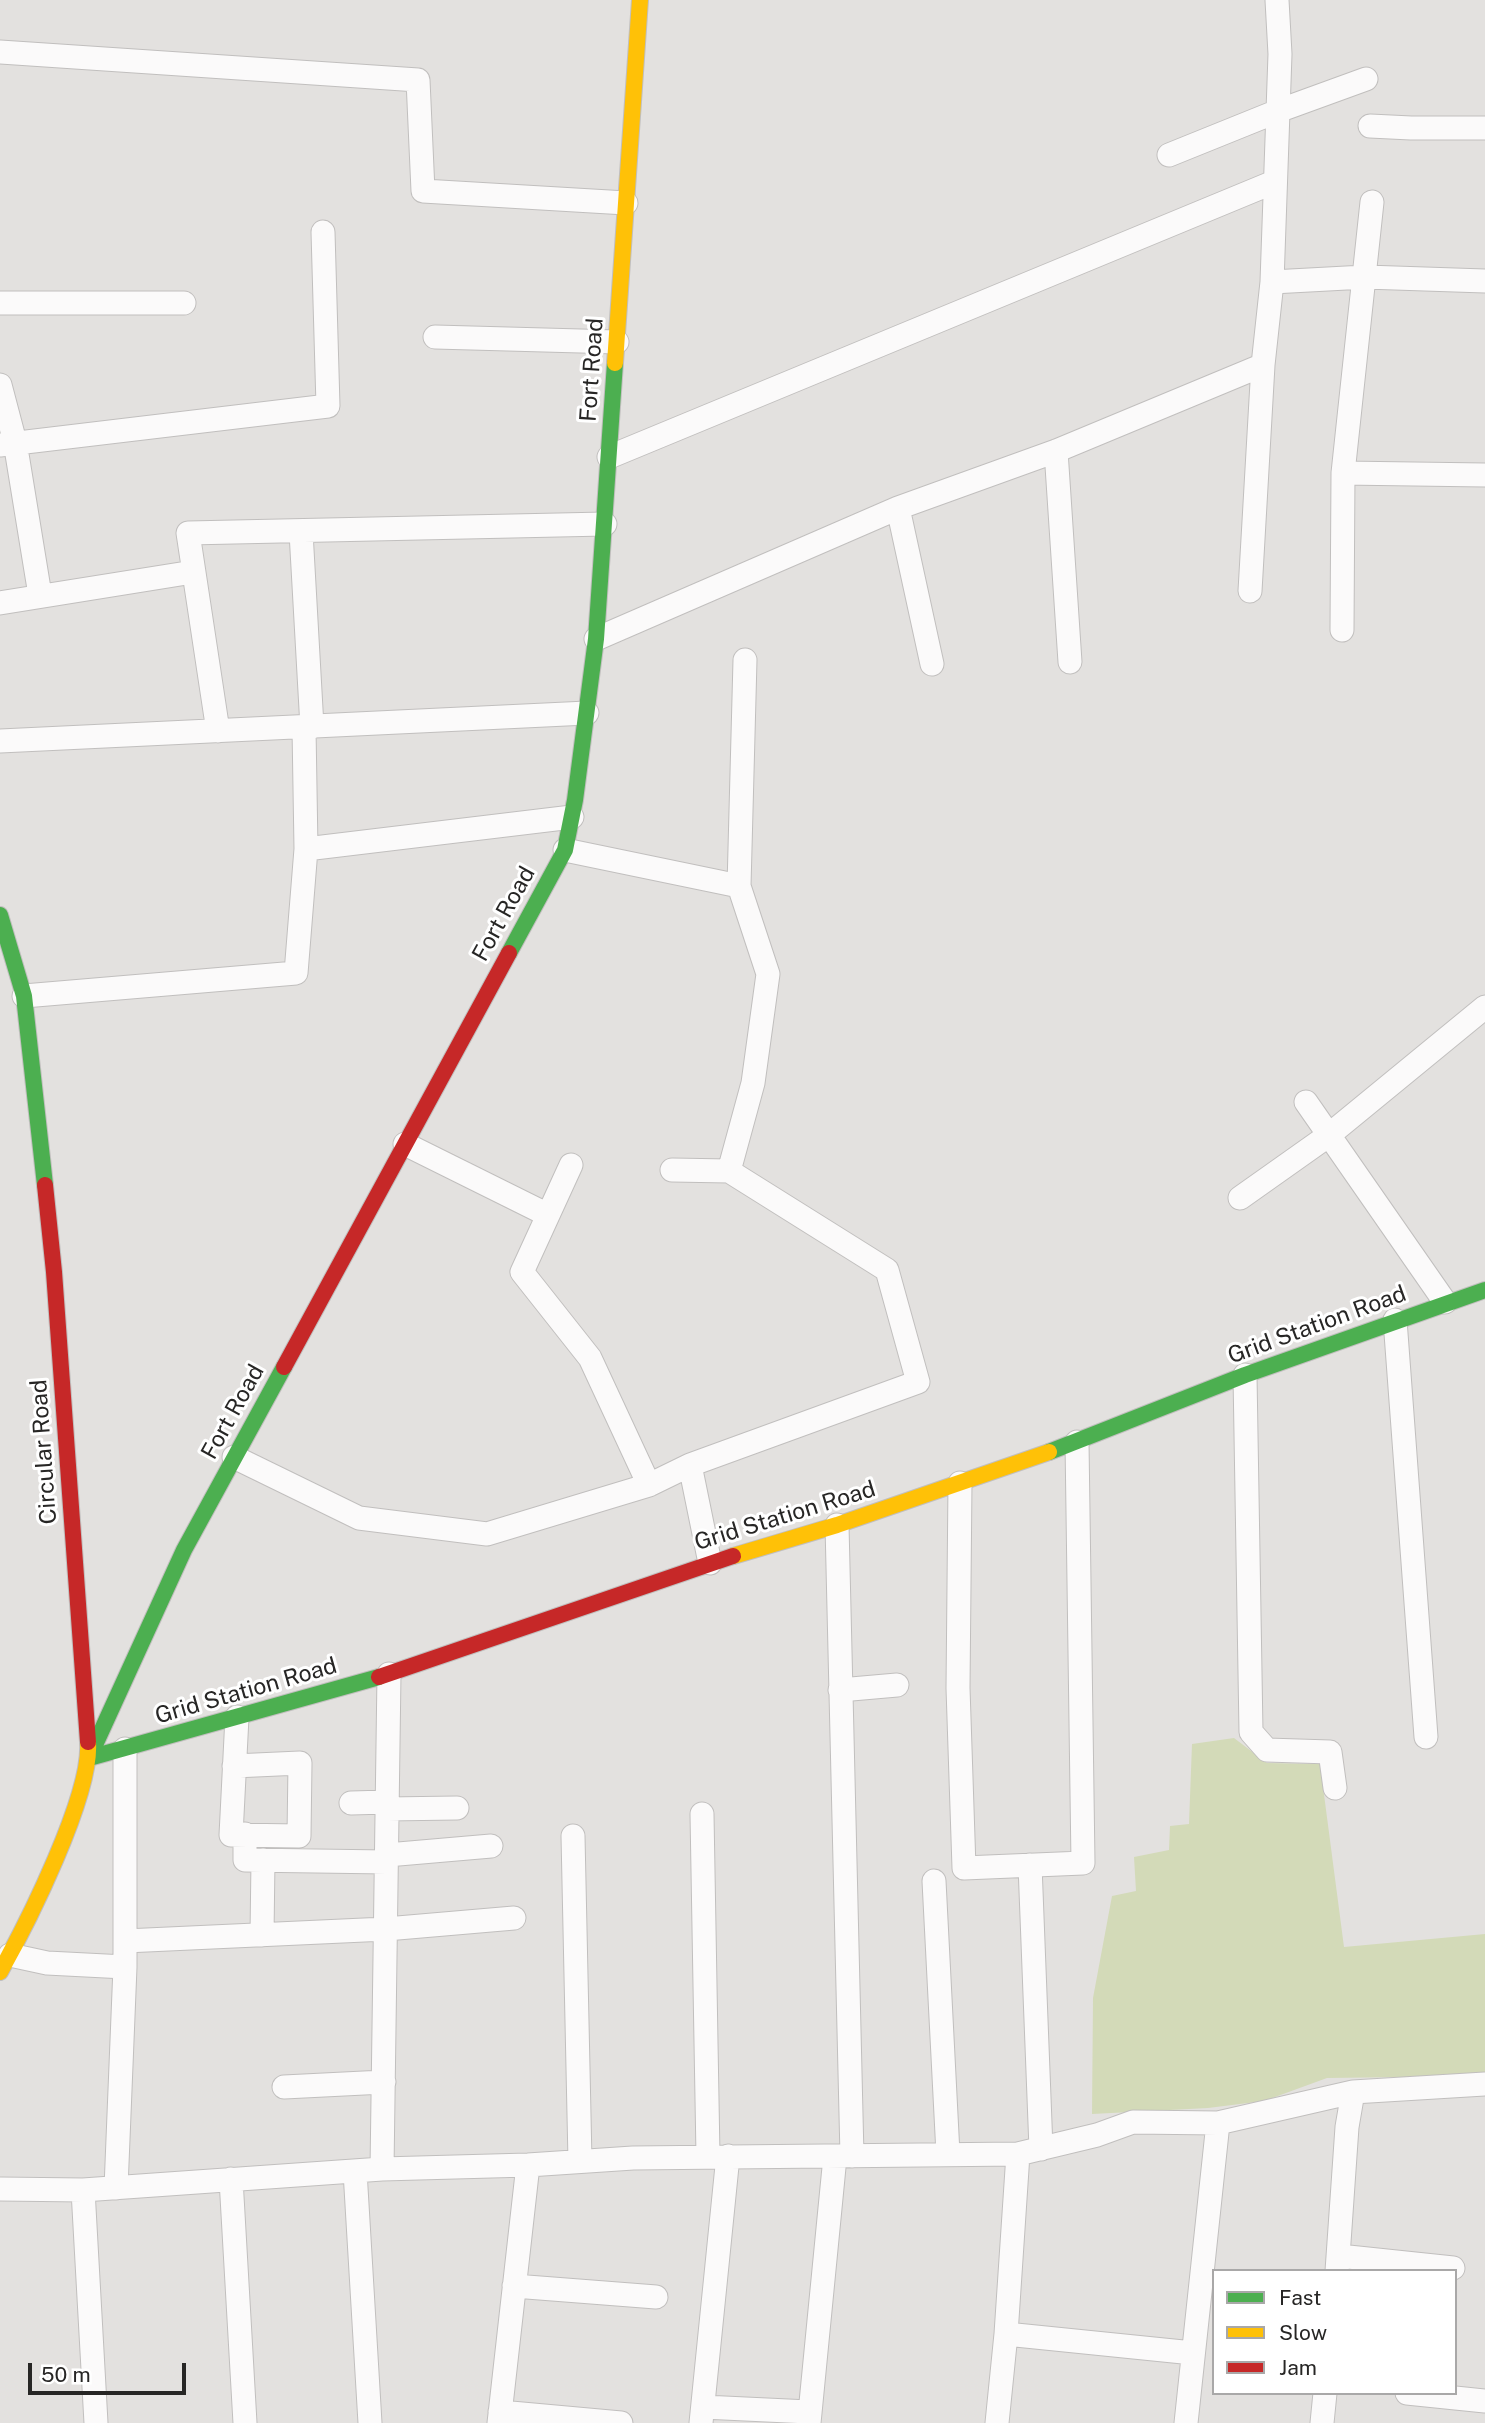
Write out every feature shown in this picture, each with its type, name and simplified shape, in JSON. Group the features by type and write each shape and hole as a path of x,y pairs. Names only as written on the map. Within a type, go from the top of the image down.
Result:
{"main road":[{"name":"Fort Road","path":"89,1758 184,1550 565,850 572,817 596,639 639,0"},
{"name":"Circular Road","path":"0,915 7,963 24,996 54,1272 89,1758 68,1827 5,1964"},
{"name":"Grid Station Road","path":"89,1758 389,1674 710,1563 837,1525 1077,1442 1245,1375 1485,1290"}],"street":[{"path":"1250,592 1263,365 1272,282 1280,54 1276,0"},
{"path":"0,52 418,80 423,191 626,204"},
{"path":"1169,155 1366,79"},
{"path":"1370,126 1485,128"},
{"path":"609,457 1274,182"},
{"path":"1342,631 1343,473 1372,202"},
{"path":"7,443 328,406 323,232"},
{"path":"1272,282 1365,277 1485,281"},
{"path":"0,303 184,303"},
{"path":"435,337 617,342"},
{"path":"596,639 898,508 1056,451 1263,365"},
{"path":"0,385 7,443 40,595"},
{"path":"1056,451 1070,662"},
{"path":"1343,473 1485,475"},
{"path":"898,508 932,664"},
{"path":"218,731 188,533 605,523"},
{"path":"24,996 296,973 306,849 308,727 301,532"},
{"path":"0,603 193,572"},
{"path":"729,1171 753,1083 768,974 739,886 746,660"},
{"path":"0,741 587,713"},
{"path":"306,849 572,817"},
{"path":"565,850 739,886"},
{"path":"1240,1198 1329,1135 1485,1007"},
{"path":"1306,1102 1445,1302"},
{"path":"405,1144 548,1215"},
{"path":"571,1165 522,1272 590,1358 649,1485"},
{"path":"234,1457 359,1518 486,1534 649,1485 691,1465 918,1382 887,1270 729,1171 672,1170"},
{"path":"1395,1320 1426,1737"},
{"path":"1245,1375 1251,1732 1267,1750 1330,1752 1335,1788"},
{"path":"960,1483 958,1688 964,1868 1083,1863 1077,1442"},
{"path":"691,1465 710,1563"},
{"path":"702,1814 718,2156 702,2415 809,2417 844,2157 837,1525"},
{"path":"382,2169 389,1674"},
{"path":"840,1690 897,1685"},
{"path":"234,1766 300,1763 299,1836 231,1835 234,1766 237,1717"},
{"path":"116,2188 125,1967 125,1749"},
{"path":"351,1803 457,1808"},
{"path":"245,1834 245,1860 387,1858 491,1846"},
{"path":"573,1836 579,2161"},
{"path":"262,1935 263,1860"},
{"path":"1030,1865 1041,2149"},
{"path":"934,1881 948,2154"},
{"path":"125,1941 386,1929 514,1919"},
{"path":"5,1964 125,1967"},
{"path":"284,2087 384,2082"},
{"path":"0,2189 83,2190 382,2169 718,2156 1018,2154 1097,2135 1133,2122 1218,2123 1353,2092 1485,2084"},
{"path":"1353,2092 1338,2264 1453,2268"},
{"path":"1186,2423 1218,2123"},
{"path":"997,2423 1018,2154"},
{"path":"528,2165 499,2418 621,2423"},
{"path":"355,2171 370,2423"},
{"path":"231,2179 245,2423"},
{"path":"83,2190 96,2423"},
{"path":"514,2287 656,2297"},
{"path":"1006,2334 1193,2353"},
{"path":"1322,2423 1325,2395"},
{"path":"1426,2395 1485,2401"}],"green space":[{"path":"1234,1738 1267,1763 1320,1764 1344,1947 1485,1934 1485,2076 1327,2078 1264,2101 1208,2108 1092,2114 1093,1998 1112,1896 1136,1891 1134,1857 1169,1850 1170,1826 1189,1824 1192,1744"}],"traffic: fast":[{"path":"509,953 565,850 575,800 596,639 615,363"},
{"path":"0,915 24,996 45,1185"},
{"path":"1049,1452 1245,1375 1485,1290"},
{"path":"89,1758 184,1550 284,1367"},
{"path":"89,1758 379,1677"}],"traffic: slow":[{"path":"615,363 640,0"},
{"path":"733,1556 837,1525 1049,1452"},
{"path":"0,1972 56,1859 80,1794 88,1742"}],"traffic: jam":[{"path":"284,1367 509,953"},
{"path":"45,1185 54,1272 88,1742"},
{"path":"379,1677 733,1556"}]}
